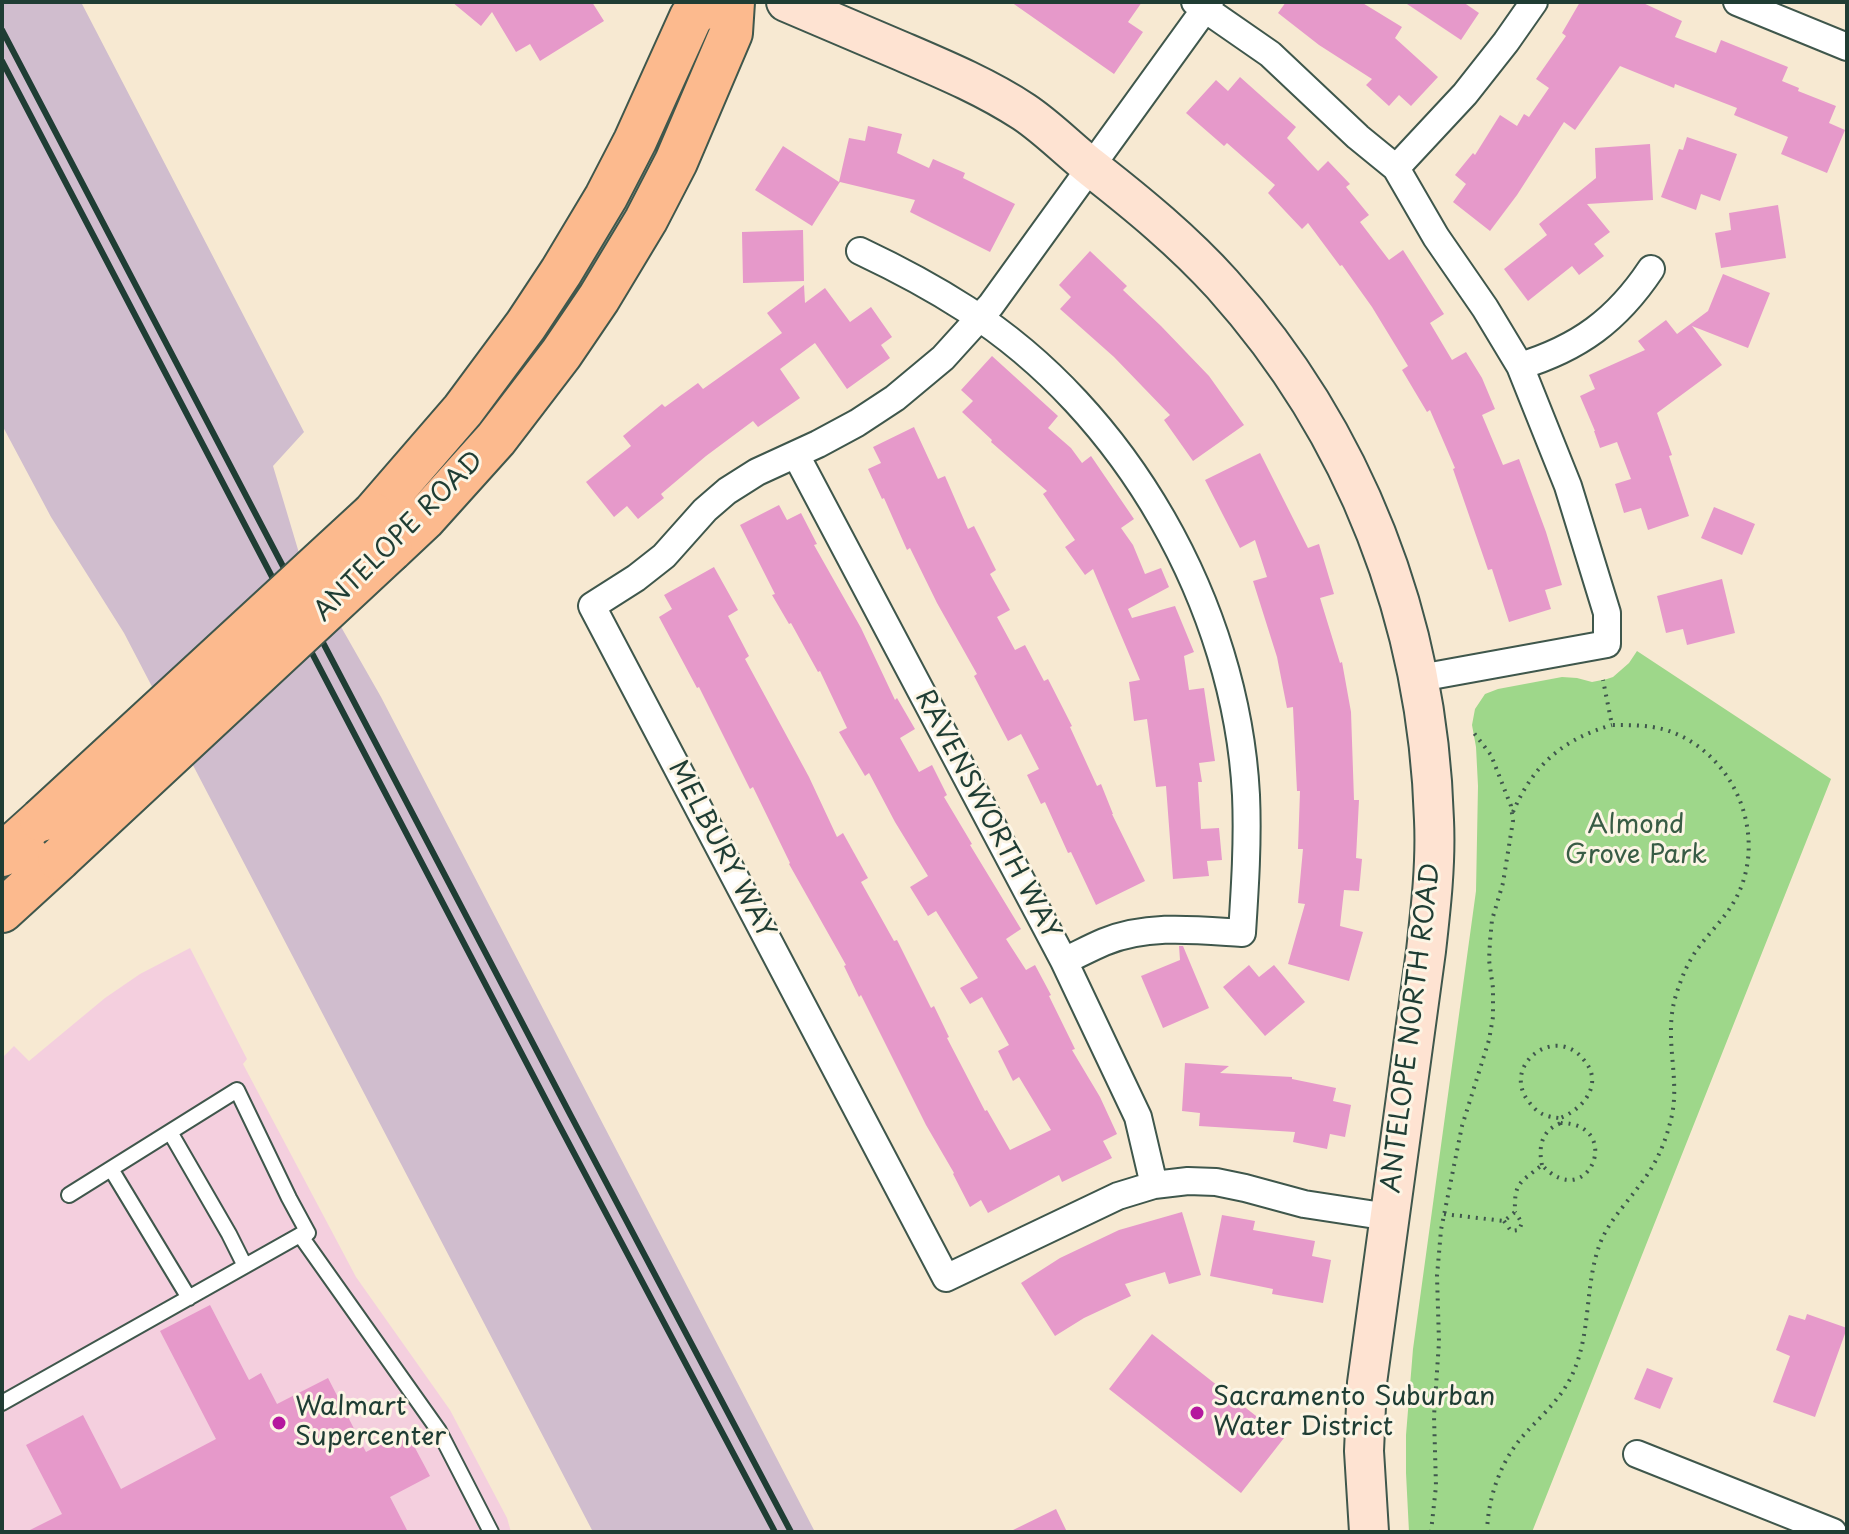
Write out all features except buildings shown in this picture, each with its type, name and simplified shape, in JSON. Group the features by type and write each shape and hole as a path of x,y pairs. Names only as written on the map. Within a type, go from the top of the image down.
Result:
{"main road":[{"name":"ANTELOPE ROAD","path":"2,855 373,514 463,410 535,312 606,197 691,17 708,2"},
{"name":"ANTELOPE ROAD","path":"2,911 424,519 496,439 554,364 646,220 676,162 731,33 733,2"},
{"name":"ANTELOPE NORTH ROAD","path":"786,2 963,78 1026,113 1140,205 1223,285 1293,375 1331,437 1363,501 1385,555 1403,609 1420,678 1434,807 1433,894 1367,1383 1364,1451 1369,1532"}],"street":[{"path":"1396,168 1465,94 1534,2"},
{"path":"1737,2 1847,47"},
{"name":"MELBURY WAY","path":"1203,4 1091,167 980,319 943,358 895,398 857,423 757,472 727,491 705,510 664,556 592,606 946,1278 1118,1196 1154,1185 1216,1182 1304,1204 1389,1217"},
{"path":"1203,4 1270,54 1358,137 1396,168 1436,237 1520,366 1568,486 1590,553 1607,613 1607,644 1420,678"},
{"path":"860,251 910,275 980,319 1053,379 1099,428 1133,472 1188,569 1226,673 1246,793 1247,860 1242,933 1176,929 1140,932 1106,941 1064,961"},
{"path":"1520,366 1569,346 1592,332 1635,294 1651,269"},
{"name":"RAVENSWORTH WAY","path":"796,455 1064,961 1138,1117 1154,1185"},
{"path":"1637,1454 1833,1532"}],"lane":[{"path":"2,1403 308,1233 237,1090 69,1195"},
{"path":"170,1132 245,1266"},
{"path":"111,1169 189,1298"},
{"path":"300,1235 439,1431 491,1532"}],"path":[{"path":"1603,680 1612,725"},
{"path":"1487,1532 1490,1502 1511,1453 1557,1400 1576,1368 1585,1334 1592,1271 1603,1237 1610,1222 1648,1174 1663,1146 1673,1108 1670,1025 1676,995 1695,953 1740,891 1747,871 1749,847 1744,808 1720,766 1692,742 1651,727 1612,725 1582,735 1558,749 1527,785 1513,815"},
{"path":"1431,1532 1436,1486 1437,1276 1444,1214 1462,1126 1489,1040 1493,1017 1489,960 1492,920 1510,849 1513,815 1491,755 1474,733"},
{"path":"1561,1120 1543,1137 1542,1165 1553,1176 1567,1180 1582,1177 1594,1164 1596,1155 1592,1138 1580,1126 1561,1120 1544,1116 1536,1111 1525,1098 1520,1076 1533,1055 1553,1045 1568,1048 1582,1056 1591,1080 1585,1101 1561,1120"},
{"path":"1504,1221 1511,1231 1519,1230 1522,1223 1515,1212 1514,1198 1519,1185 1542,1165"},
{"path":"1444,1214 1504,1221 1515,1212"}],"shaded area":[{"path":"2,2 81,2 304,432 273,466 299,553 381,697 815,1532 593,1532 124,633 51,517 2,425"},
{"path":"190,948 247,1059 243,1064 356,1277 450,1410 507,1518 511,1532 2,1532 2,1058 14,1046 29,1061 105,998 140,974"}],"green space":[{"name":"Almond Grove Park","path":"1637,651 1831,779 1532,1532 1409,1532 1406,1435 1413,1349 1476,891 1478,786 1472,725 1475,709 1485,694 1498,689 1562,677 1592,682 1613,677"}],"railway":[{"path":"2,30 791,1532"},
{"path":"2,61 775,1532"}],"place":[{"name":"Sacramento Suburban Water District","path":"1197,1413"},
{"name":"Walmart Supercenter","path":"279,1423"}]}
